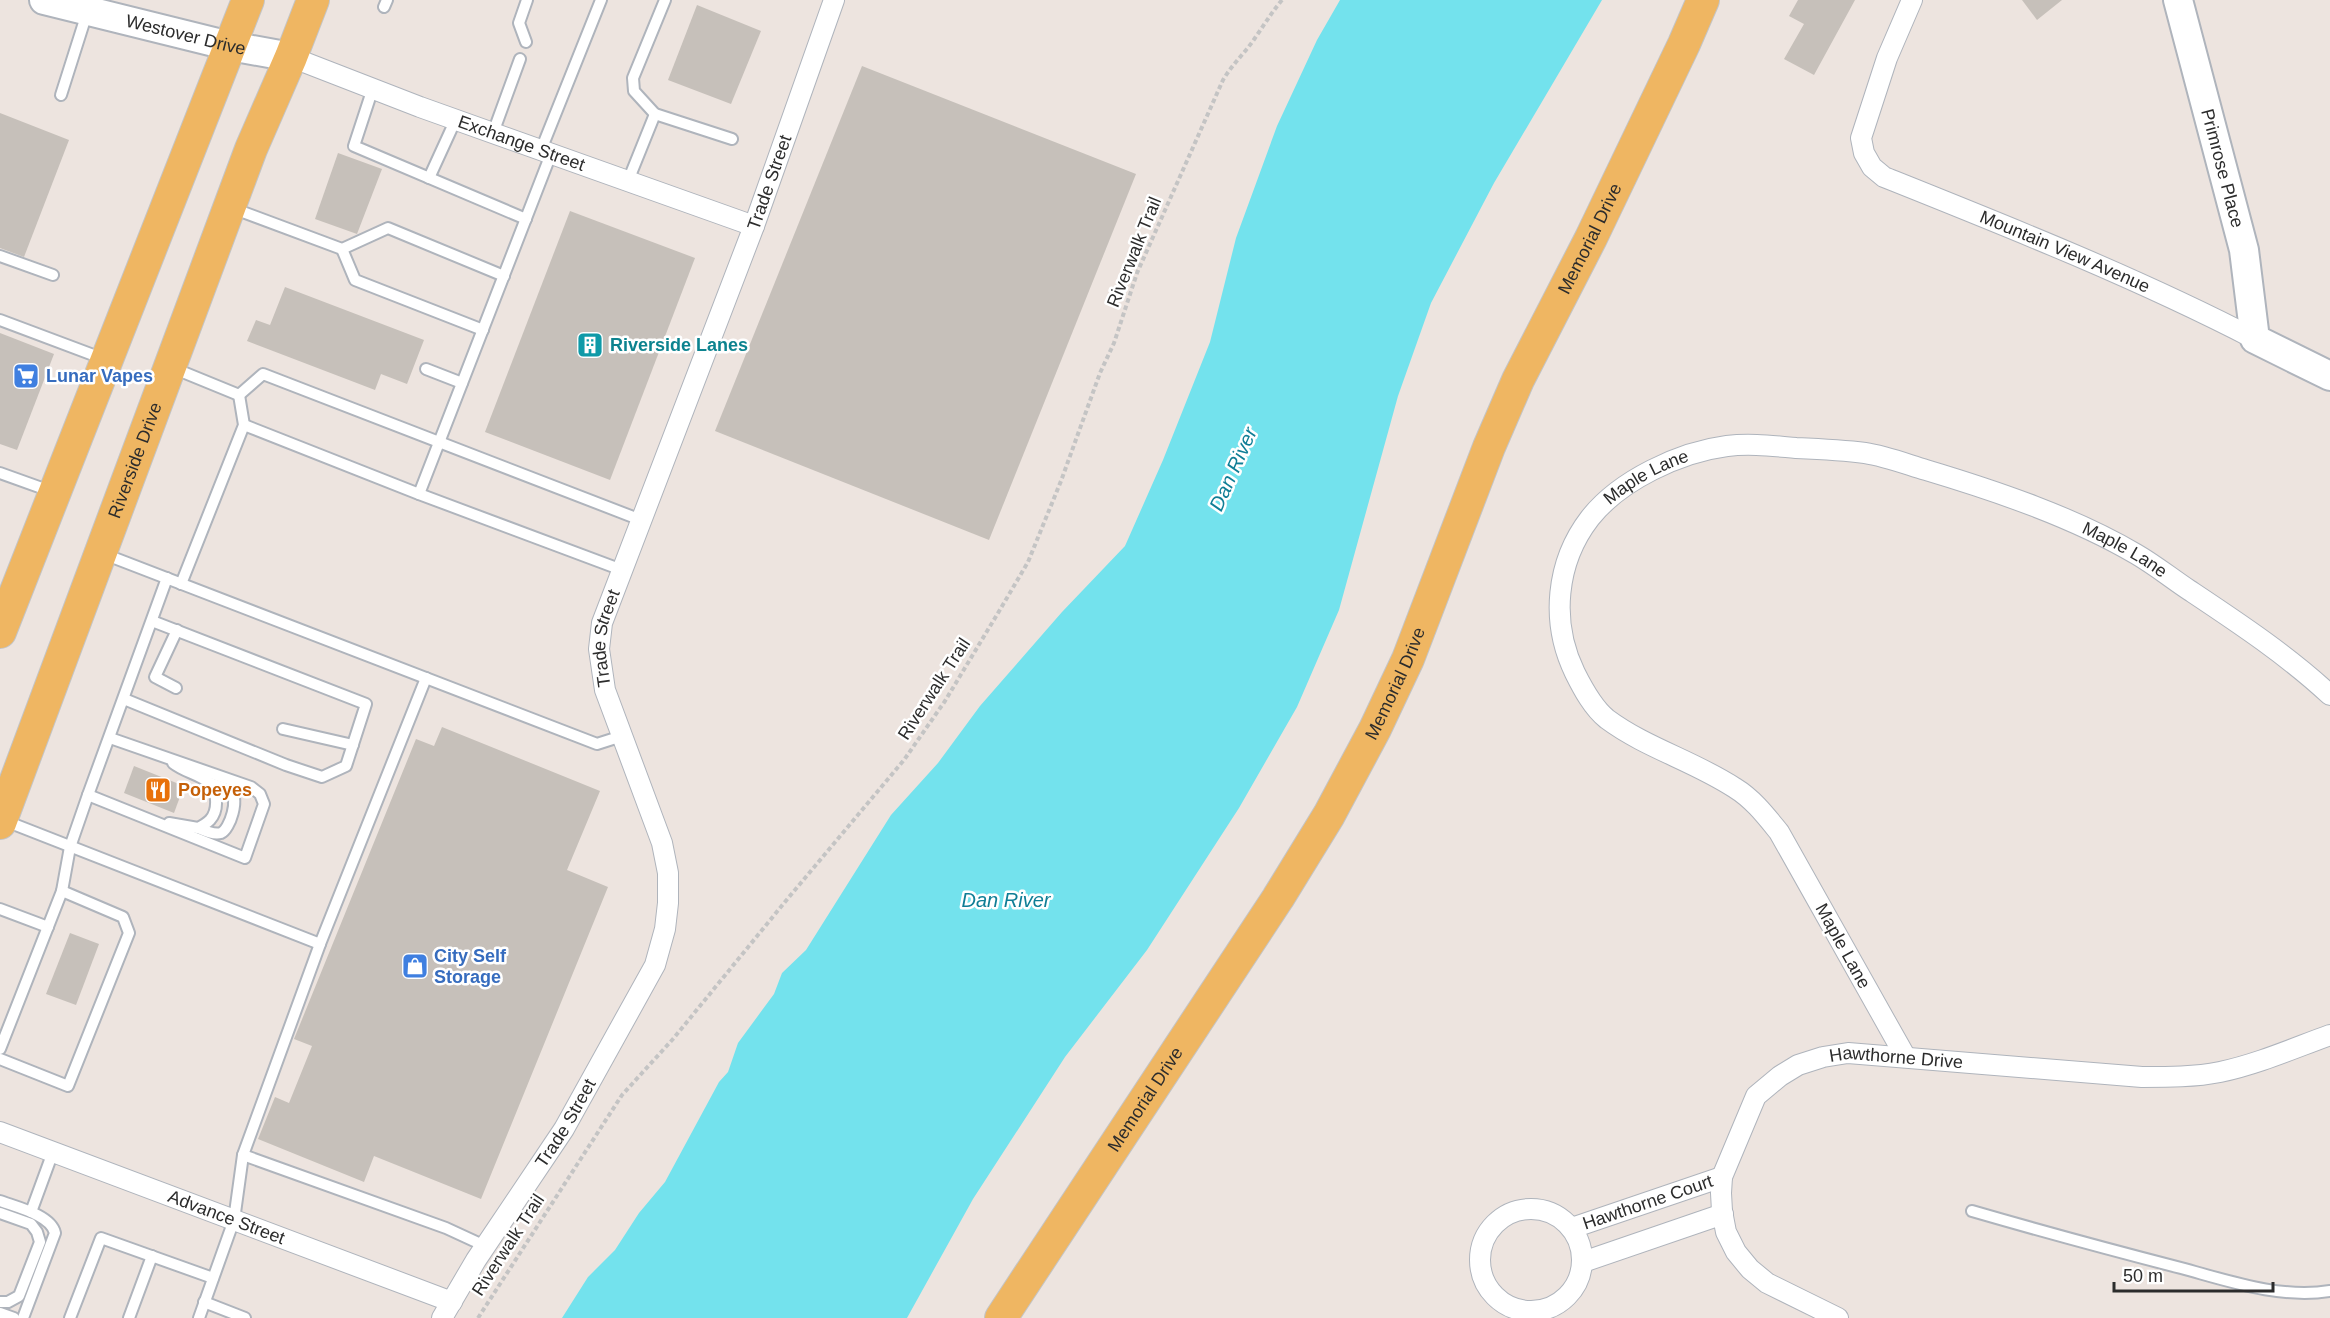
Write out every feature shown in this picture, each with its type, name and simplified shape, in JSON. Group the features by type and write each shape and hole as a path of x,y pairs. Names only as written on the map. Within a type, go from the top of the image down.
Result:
{"main road":[{"path":"0,632 106,360 174,194 248,0"},
{"name":"Riverside Drive","path":"0,820 250,149 291,57 313,0"},
{"name":"Memorial Drive","path":"1001,1318 1278,898 1329,815 1365,748 1408,660 1489,447 1518,380 1591,238 1703,0"}],"street":[{"name":"Westover Drive","path":"44,0 230,46 291,57"},
{"name":"Trade Street","path":"447,1310 485,1246 564,1129 655,965 665,929 668,873 662,843 605,690 599,649 602,623 754,226 834,0"},
{"name":"Mountain View Avenue","path":"1912,0 1887,58 1861,138 1864,153 1872,167 1884,177 2209,315 2330,376"},
{"name":"Primrose Place","path":"2178,0 2244,250 2255,339"},
{"name":"Exchange Street","path":"291,57 493,133 754,226"},
{"name":"Maple Lane","path":"1905,1056 1779,832 1761,809 1738,789 1713,774 1660,750 1606,718 1587,696 1564,644 1560,588 1566,562 1580,532 1592,515 1611,496 1671,461 1696,452 1727,446 1760,445 1868,453 2018,501 2136,554 2216,606 2330,695"},
{"name":"Hawthorne Drive","path":"1838,1318 1767,1283 1750,1269 1736,1252 1726,1232 1723,1214 1722,1177 1756,1096 1780,1076 1798,1065 1823,1057 1848,1053 2142,1077 2181,1077 2232,1069 2330,1035"},
{"name":"Advance Street","path":"0,1132 234,1220 447,1310"},
{"name":"Hawthorne Court","path":"1572,1228 1722,1177"},
{"name":"Hawthorne Court","path":"1527,1209 1544,1210 1559,1216 1572,1228 1578,1238 1583,1262 1580,1278 1571,1293 1558,1304 1543,1311 1526,1312 1510,1308 1496,1298 1485,1285 1480,1269 1480,1251 1485,1236 1496,1222 1510,1213 1527,1209"},
{"name":"Hawthorne Court","path":"1583,1262 1723,1214"}],"lane":[{"path":"526,42 519,23 527,0"},
{"path":"419,494 526,219 546,152 601,0"},
{"path":"665,0 633,78 633,91 655,114 732,139"},
{"path":"61,95 88,11"},
{"path":"493,133 520,59"},
{"path":"373,88 354,146 526,219"},
{"path":"628,181 655,114"},
{"path":"429,178 456,119"},
{"path":"229,207 342,249 388,228 504,276"},
{"path":"342,249 355,280 483,330"},
{"path":"0,255 53,275"},
{"path":"0,320 106,360"},
{"path":"170,366 239,395"},
{"path":"426,369 462,383"},
{"path":"239,395 263,374 641,520"},
{"path":"181,584 244,425 239,395"},
{"path":"244,425 622,570"},
{"path":"0,473 55,493"},
{"path":"101,553 597,744 622,736"},
{"path":"0,1049 62,891 70,847 167,579"},
{"path":"124,699 286,765 322,777 346,766 366,704 152,621"},
{"path":"176,688 155,677 177,630"},
{"path":"199,1318 234,1220 243,1155 320,944 426,678"},
{"path":"283,729 353,745"},
{"path":"88,795 245,858 264,804 260,794 251,787 110,738"},
{"path":"146,819 220,833 226,830 236,804 235,796 230,791 185,772 159,754"},
{"path":"198,828 211,819 216,801 214,790 207,782"},
{"path":"0,820 320,944"},
{"path":"0,1059 68,1086 129,933 123,917 62,891"},
{"path":"0,909 48,927"},
{"path":"31,1212 53,1152"},
{"path":"243,1155 446,1228 485,1246"},
{"path":"0,1202 31,1212 50,1223 55,1233 23,1318"},
{"path":"1972,1211 2235,1282 2285,1293 2330,1291"},
{"path":"0,1213 31,1224 38,1232 40,1242 19,1296 8,1302 0,1302"},
{"path":"70,1318 100,1238 213,1278"},
{"path":"129,1318 152,1256"},
{"path":"204,1302 245,1318"},
{"path":"0,1313 14,1318"}],"path":[{"name":"Riverwalk Trail","path":"478,1318 622,1095 674,1039 789,897 866,807 904,760 945,701 1028,562 1061,481 1100,373 1114,343 1137,273 1223,80 1234,61 1257,35 1267,17 1282,0"}],"water":[{"name":"Dan River","path":"1340,0 1602,0 1494,183 1431,303 1398,396 1339,610 1297,707 1239,808 1147,950 1065,1057 973,1199 907,1318 562,1318 588,1277 615,1250 639,1213 665,1182 719,1082 728,1072 738,1043 774,994 782,973 806,950 891,815 938,763 980,706 1062,612 1125,546 1163,460 1210,342 1236,238 1277,126 1317,40"}],"building":[{"path":"1798,0 1855,0 1814,75 1784,59 1804,24 1789,16"},
{"path":"2022,0 2062,0 2037,20"},
{"path":"697,5 761,31 731,104 668,80"},
{"path":"862,66 1136,174 989,540 715,431"},
{"path":"0,113 69,140 24,257 0,248"},
{"path":"338,153 382,169 357,234 315,219"},
{"name":"Riverside Lanes","path":"570,211 695,258 610,480 485,432"},
{"path":"285,287 424,340 407,384 381,374 375,390 247,341 256,320 270,325"},
{"path":"0,333 54,354 17,450 0,444"},
{"path":"442,727 600,791 567,870 608,887 481,1199 374,1156 364,1182 258,1139 275,1097 289,1103 312,1046 294,1039 416,739 434,746"},
{"path":"134,766 184,786 174,813 124,793"},
{"path":"70,933 99,944 76,1005 46,994"}],"place":[{"name":"Riverside Lanes","path":"590,345"},
{"name":"Lunar Vapes","path":"26,376"},
{"name":"Popeyes","path":"158,790"},
{"name":"City Self Storage","path":"415,966"}]}
